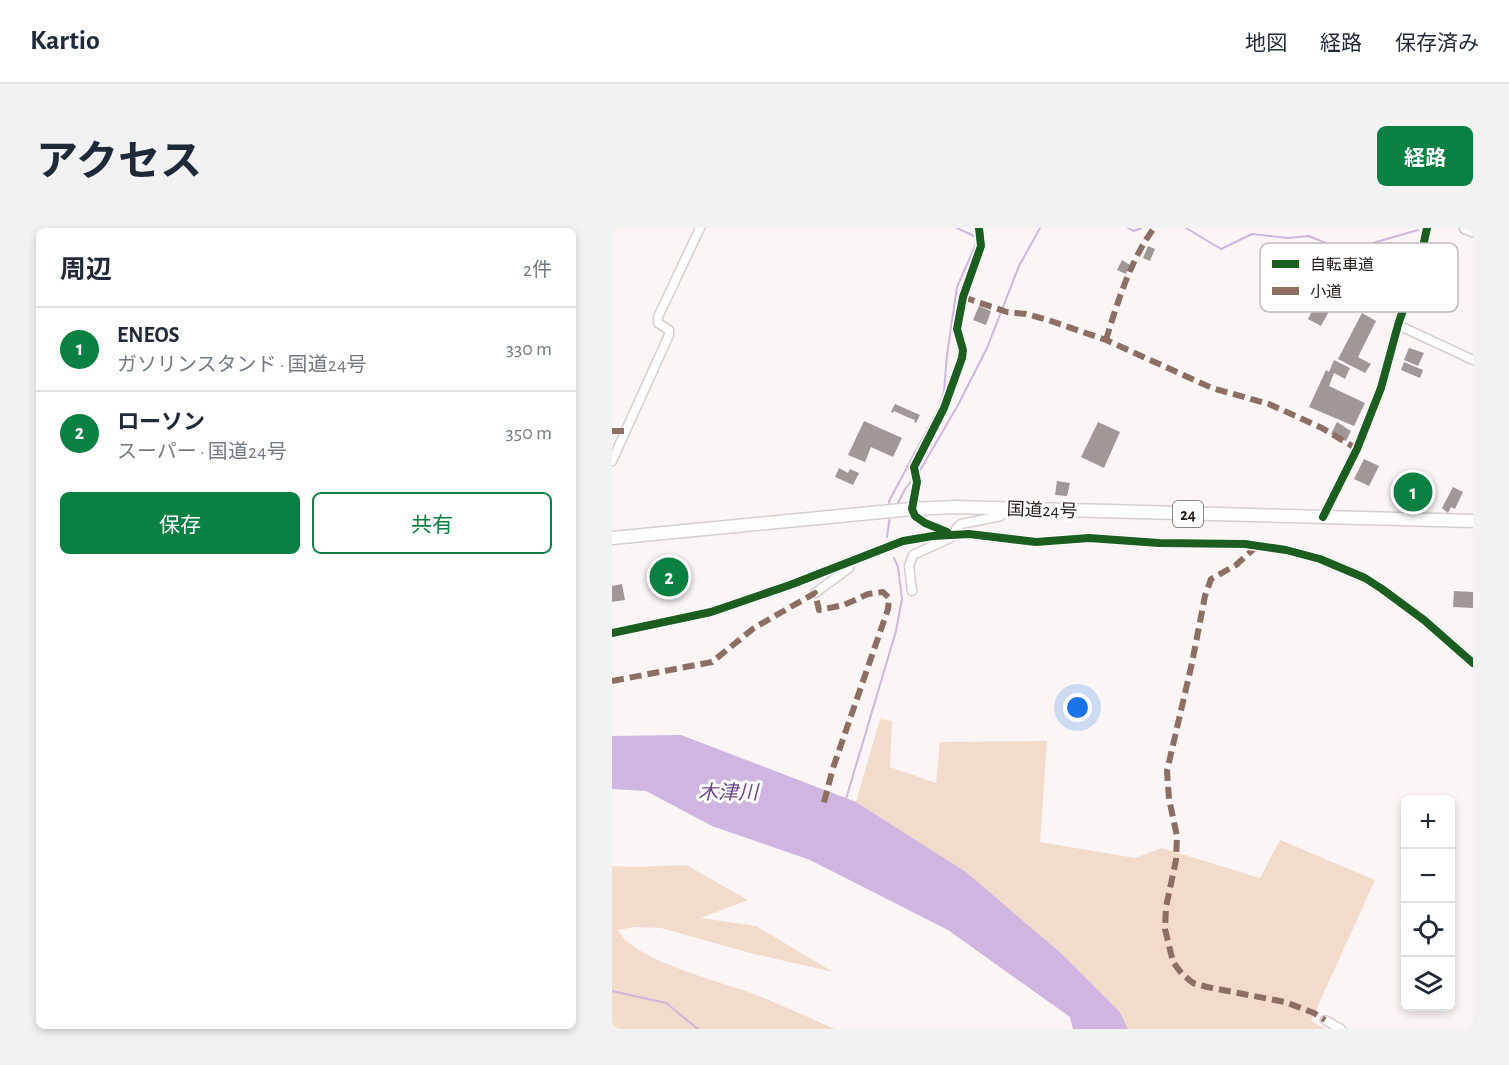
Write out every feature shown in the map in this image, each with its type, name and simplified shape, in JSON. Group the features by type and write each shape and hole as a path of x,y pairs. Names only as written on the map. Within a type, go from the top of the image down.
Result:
{"highway":[{"name":"国道24号","path":"612,538 907,509 1010,508 1473,521"}],"main road":[{"path":"1465,228 1473,231"}],"street":[{"path":"612,460 669,335 669,330 658,323 658,317 700,228"},
{"path":"953,534 925,523 907,509 917,482 914,466 944,408 962,358 963,350 957,329 963,297 981,246 979,228"},
{"path":"1424,243 1427,228"},
{"path":"1323,517 1357,449 1381,388 1402,312"},
{"path":"1398,325 1473,360"},
{"path":"912,591 909,566 914,555 950,538 961,524 1001,516 1010,508"},
{"path":"612,633 711,612 790,585 903,541 953,534 1036,542 1089,538 1159,543 1245,544 1286,550 1320,559 1365,578 1425,620 1473,663"},
{"path":"815,593 849,568 852,560"},
{"path":"1325,1020 1341,1029"}],"shaded area":[{"path":"880,719 892,721 890,767 936,783 940,742 1047,741 1040,842 1135,858 1162,848 1260,878 1280,840 1375,880 1311,1021 1326,1029 1128,1029 1120,1012 1063,955 966,872 856,802"},
{"path":"686,865 748,900 701,918 756,926 833,972 754,954 661,928 634,927 618,930 627,941 641,951 679,969 754,994 835,1029 612,1029 612,866"}],"water":[{"name":"木津川","path":"681,735 856,802 966,872 1063,955 1120,1012 1128,1029 1073,1029 1070,1017 948,930 810,860 712,826 646,791 612,789 612,736"}],"building":[{"path":"1148,246 1155,249 1150,261 1143,258"},
{"path":"1122,260 1130,265 1126,274 1117,270"},
{"path":"979,306 991,311 986,325 973,320"},
{"path":"1312,312 1329,312 1321,326 1308,319"},
{"path":"1362,313 1376,321 1358,357 1371,364 1365,373 1338,359"},
{"path":"1409,348 1424,353 1418,366 1404,360"},
{"path":"1334,360 1350,368 1345,379 1334,373 1329,386 1365,403 1354,426 1309,407 1326,370 1329,372"},
{"path":"1404,362 1423,370 1420,378 1401,370"},
{"path":"895,404 920,415 916,423 915,420 894,411 891,412"},
{"path":"864,421 902,438 893,457 871,447 865,462 848,455"},
{"path":"1098,422 1120,432 1104,468 1081,457"},
{"path":"1337,422 1351,431 1346,441 1331,434"},
{"path":"1364,459 1379,466 1369,486 1354,479"},
{"path":"839,468 848,473 850,469 859,473 853,485 835,477"},
{"path":"1057,481 1070,483 1067,496 1055,495"},
{"path":"1453,487 1463,492 1455,509 1451,507 1448,513 1442,508"},
{"path":"675,570 675,587 659,587 658,572"},
{"path":"622,584 625,600 612,602 612,586"},
{"path":"1454,591 1473,592 1473,608 1453,607"}],"waterway":[{"path":"890,507 889,501 939,408 944,391 957,287 976,244 976,237 957,228"},
{"path":"919,472 958,405 987,348 1019,266 1040,228"},
{"path":"1128,228 1134,231 1141,228"},
{"path":"1186,228 1221,249 1252,234 1288,238 1309,236 1326,243"},
{"path":"1373,243 1418,230"},
{"path":"896,507 913,479"},
{"path":"887,537 890,516"},
{"path":"846,799 896,631 902,599 898,567 894,558"},
{"path":"612,991 666,1003 698,1029"}],"marked path":[{"path":"1106,340 1132,267 1154,228"},
{"path":"963,297 1007,312 1048,320 1106,340 1212,388 1269,404 1322,428 1357,449"},
{"path":"612,431 625,431"},
{"path":"1257,546 1236,565 1211,579 1205,596 1167,771 1169,799 1177,836 1176,860 1166,907 1165,929 1173,962 1193,983 1285,1002 1314,1013 1325,1020"},
{"path":"612,681 712,662 754,628 815,593 819,610 844,605 868,594 883,592 889,598 888,609 833,768 823,806"}],"cycle path":[{"path":"947,532 915,516 912,509 917,482 914,467 944,408 962,358 963,350 957,329 963,297 981,246 979,228"},
{"path":"1424,243 1427,228"},
{"path":"1323,517 1357,449 1381,388 1402,312"},
{"path":"612,633 711,612 790,585 903,541 933,536 969,534 1036,542 1089,538 1159,543 1245,544 1286,550 1320,559 1365,578 1382,589 1424,620 1473,663"}],"place":[{"name":"ENEOS","path":"1413,492"},
{"name":"ローソン","path":"669,577"}]}
